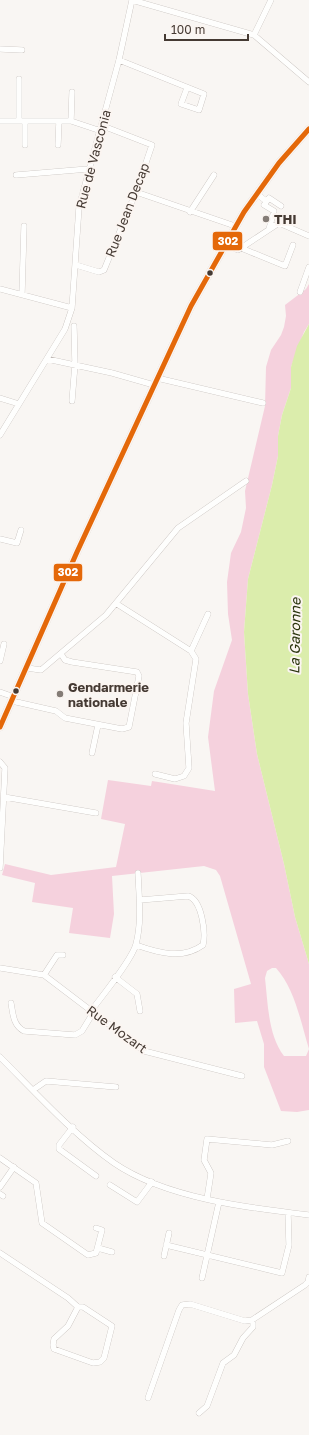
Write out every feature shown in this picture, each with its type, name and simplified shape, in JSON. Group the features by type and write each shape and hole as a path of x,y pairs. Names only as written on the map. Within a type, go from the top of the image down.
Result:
{"main road":[{"path":"0,727 77,552 191,306 235,226 279,163 309,129"}],"street":[{"path":"132,0 254,35 309,82"},
{"name":"Rue de Vasconia","path":"0,436 48,359 65,328 72,308 79,207 88,169 102,128 132,0"},
{"path":"254,35 271,0"},
{"path":"0,49 22,50"},
{"path":"119,60 204,94 199,110 181,104 187,88"},
{"path":"19,79 25,145"},
{"path":"71,121 72,92"},
{"path":"0,121 71,121 102,128"},
{"path":"58,145 59,121"},
{"name":"Rue Jean Decap","path":"76,265 99,272 104,270 136,192 152,145 102,128"},
{"path":"16,175 88,169"},
{"path":"190,212 214,175"},
{"path":"136,192 190,212 235,226"},
{"path":"257,194 266,202 264,205 274,211 269,229"},
{"path":"266,202 269,198 281,206"},
{"path":"225,244 238,250 279,223 309,236"},
{"path":"22,294 24,226"},
{"path":"241,248 285,266 293,245"},
{"path":"300,292 309,267"},
{"path":"0,289 72,308"},
{"path":"72,401 75,364 74,326"},
{"path":"48,359 112,373 154,385"},
{"path":"157,378 263,403"},
{"path":"0,398 19,404"},
{"path":"27,668 42,670 61,654 117,604 178,528 246,481"},
{"path":"0,539 17,543 21,530"},
{"path":"117,604 191,651 196,659 186,723 188,768 184,776 175,779 155,774"},
{"path":"191,651 208,614"},
{"path":"0,661 4,644"},
{"path":"0,692 13,699 56,711 65,718 122,730 129,727 138,674 132,670 69,662 61,654"},
{"path":"92,753 98,725"},
{"path":"0,762 5,768 0,868"},
{"path":"4,797 96,813"},
{"path":"11,1003 17,1028 24,1031 75,1035 82,1031 92,1012 115,977 129,960 136,945 140,900 138,873"},
{"path":"136,945 163,954 174,954 195,951 203,945 205,937 198,904 193,897 188,896 140,900"},
{"path":"44,975 57,955 63,955"},
{"name":"Rue Mozart","path":"0,968 44,975 144,1051 242,1076"},
{"path":"115,977 137,994 140,1011"},
{"path":"0,1057 73,1128 114,1163 152,1182 207,1199 288,1213 309,1215"},
{"path":"33,1090 46,1081 116,1087"},
{"path":"73,1128 59,1146 59,1149 96,1176"},
{"path":"207,1199 211,1173 204,1160 207,1139 272,1146 288,1141"},
{"path":"0,1158 36,1183 42,1223 88,1255 96,1253 98,1248 102,1230 96,1228"},
{"path":"0,1187 14,1167"},
{"path":"110,1185 137,1202 152,1182"},
{"path":"202,1278 219,1202"},
{"path":"166,1245 282,1273 289,1245 288,1213"},
{"path":"164,1256 169,1234"},
{"path":"98,1248 112,1252"},
{"path":"0,1252 68,1298 78,1307 82,1307 112,1326 104,1358 100,1362 93,1363 54,1349 54,1338 68,1326 78,1307"},
{"path":"148,1398 182,1305 190,1304 245,1321 252,1320 305,1285 308,1282 309,1277"},
{"path":"199,1413 206,1406 223,1363 234,1355 243,1338 253,1327 254,1323 252,1320"}],"shaded area":[{"path":"309,284 309,324 304,332 291,367 291,388 282,415 278,436 278,456 248,579 244,632 248,694 257,754 284,864 295,917 309,964 309,1049 309,1110 297,1112 281,1111 264,1067 264,1044 257,1021 235,1023 234,989 251,984 220,876 216,870 204,866 112,876 114,914 110,938 69,933 73,908 32,902 35,883 2,875 5,864 51,875 116,867 125,824 101,819 108,780 151,786 152,781 215,791 208,737 214,691 232,640 228,614 227,582 231,553 241,532 246,508 245,491 265,406 266,367 271,350 281,335 284,327 286,316 285,305 306,289","holes":["272,968 276,968 283,976 293,996 309,1049 306,1056 284,1056 275,1039 268,1009 265,978 267,971"]}],"water":[{"name":"La Garonne","path":"309,324 309,964 295,917 284,864 257,754 248,694 244,632 248,579 278,456 278,436 282,415 291,388 291,367 297,346"}],"transit line":[{"name":"302","path":"0,727 77,552 191,306 244,212 279,163 309,129"}],"place":[{"name":"THI","path":"266,219"},
{"name":"Gendarmerie nationale","path":"60,694"}]}
